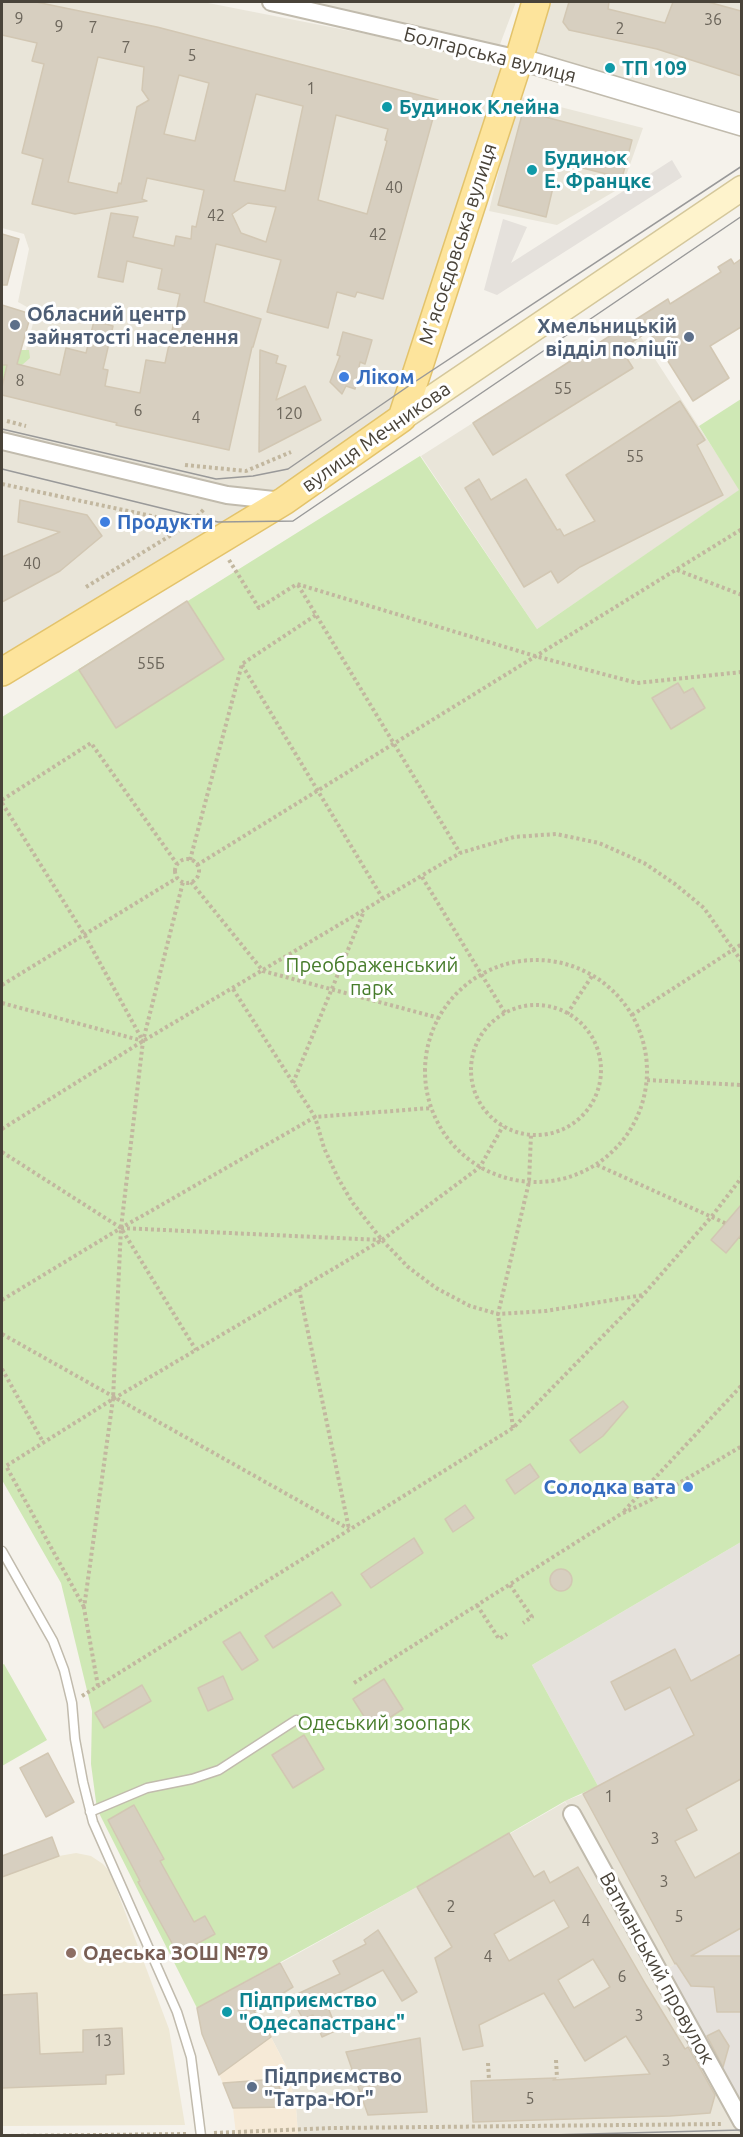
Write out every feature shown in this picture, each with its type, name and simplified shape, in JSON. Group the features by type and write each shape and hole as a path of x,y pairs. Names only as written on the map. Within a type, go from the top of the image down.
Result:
{"main road":[{"name":"Мʼясоєдовська вулиця","path":"402,418 536,2"},
{"name":"вулиця Мечникова","path":"2,672 284,501 741,188"}],"street":[{"name":"Болгарська вулиця","path":"271,2 519,59 741,125"},
{"path":"2,441 218,493 284,501"},
{"name":"Ватманський провулок","path":"572,1814 736,2123"}],"lane":[{"path":"2,1551 53,1641 64,1670 72,1703 75,1739 90,1812 177,2012 191,2057 200,2135"},
{"path":"90,1812 147,1788 192,1779 219,1770 296,1720"}],"path":[{"path":"7,421 28,426"},
{"path":"181,464 246,471 291,452"},
{"path":"86,587 191,523 239,471"},
{"path":"2,484 191,523 217,540 259,608 297,584 535,656 637,683 741,672"},
{"path":"196,865 741,530"},
{"path":"677,569 741,595"},
{"path":"297,584 460,853"},
{"path":"190,860 242,664 316,615"},
{"path":"242,664 383,900"},
{"path":"144,1041 84,934 2,801 92,743 177,864"},
{"path":"2,1129 144,1041 460,853 514,837 556,834 599,843 644,863 675,884 704,908 741,962"},
{"path":"183,860 190,860 196,865 197,876 191,882 183,882 177,878 175,871 177,864 183,860"},
{"path":"422,877 505,1013"},
{"path":"2,985 177,878"},
{"path":"98,1686 84,1608 113,1399 121,1228 144,1041 183,882"},
{"path":"191,882 263,971 439,1018"},
{"path":"293,1083 364,910"},
{"path":"632,1015 741,945"},
{"path":"541,960 571,966 592,976 612,989 632,1015 645,1046 647,1080 640,1113 622,1142 597,1165 576,1175 553,1181 529,1182 512,1180 480,1167 443,1131 432,1108 426,1067 428,1047 439,1018 457,993 481,974 510,963 541,960"},
{"path":"567,1014 592,976"},
{"path":"233,988 315,1117 324,1148 352,1202 382,1240 408,1267 436,1288 470,1306 498,1314 546,1311 644,1294"},
{"path":"2,1003 144,1041"},
{"path":"541,1006 567,1014 589,1033 597,1050 601,1069 598,1088 591,1105 579,1119 563,1130 544,1135 524,1134 503,1126 489,1116 478,1100 472,1080 472,1061 478,1042 489,1025 505,1013 522,1007 541,1006"},
{"path":"647,1080 741,1085"},
{"path":"2,1300 121,1228 315,1117 432,1108"},
{"path":"84,1608 6,1466 113,1399 382,1240 480,1167 503,1126"},
{"path":"513,1428 498,1314 529,1182 531,1135"},
{"path":"2,1152 121,1228 196,1350"},
{"path":"597,1165 725,1223"},
{"path":"72,1703 513,1428 644,1294 712,1216 741,1177"},
{"path":"121,1228 382,1240"},
{"path":"299,1289 349,1530"},
{"path":"2,1334 113,1399 349,1530"},
{"path":"2,1369 43,1442"},
{"path":"621,1514 741,1385"},
{"path":"354,1683 621,1514 649,1501 741,1446"},
{"path":"510,1585 532,1617 524,1623"},
{"path":"477,1605 500,1639 507,1634"},
{"path":"556,2060 557,2078"},
{"path":"488,2063 489,2080"},
{"path":"9,2136 200,2135 332,2128 736,2123"}],"shaded area":[{"path":"2,2 203,2 514,63 411,383 384,427 285,499 226,493 2,439 2,387 5,373 22,365 36,312 18,302 29,249 24,234 2,228"},
{"path":"311,2 516,2 499,47"},
{"path":"539,2 741,2 741,123 522,58"},
{"path":"517,96 643,128 622,187 557,225 489,211"},
{"path":"672,160 682,177 497,295 484,290 503,219 527,227 511,263"},
{"path":"631,322 740,490 537,629 421,456"},
{"path":"2,443 279,502 2,670"},
{"path":"741,1542 741,1743 727,1717 598,1786 532,1665"},
{"path":"728,1717 741,1743 741,1928 661,1972 565,1801 583,1794"},
{"path":"565,1802 741,2125 741,2135 298,2135 296,2107 287,2068 271,2037 250,2005 245,1983"},
{"name":"Одеська ЗОШ №79","path":"76,1853 91,1856 110,1872 169,2029 185,2125 2,2126 2,1877 59,1856"},
{"path":"741,1928 741,2120 661,1972"},
{"path":"245,1983 251,2006 287,2068 296,2107 298,2135 236,2135 233,2108 204,2038 197,2008"}],"green space":[{"path":"20,350 29,350 30,358 22,365 5,373 2,385 2,358"},
{"name":"Преображенський парк","path":"741,399 741,1542 532,1665 598,1786 565,1801 417,1887 197,2008 97,1809 91,1764 92,1711 61,1583 2,1480 2,717 420,456 537,629 739,490 699,426"},
{"path":"4,1664 47,1740 2,1766 2,1665"}],"building":[{"path":"2,2 36,2 157,27 438,100 383,299 357,292 355,297 337,292 328,328 267,312 281,260 216,244 204,302 261,319 252,347 229,450 116,425 117,423 2,395 7,365 2,365 2,305 31,314 17,364 60,375 66,348 86,353 94,321 113,326 103,369 108,370 105,386 140,393 146,360 165,363 180,294 158,289 162,269 127,261 123,282 98,277 111,213 138,217 133,237 174,246 176,236 191,239 192,226 196,227 204,190 147,178 142,199 147,201 75,214 32,204 43,159 22,153 44,64 32,61 37,43 2,35","holes":["98,57 144,67 142,90 149,100 137,107 121,184 119,183 117,193 68,182","179,75 209,83 195,141 164,134","256,94 303,106 285,191 234,181","336,115 388,129 385,140 387,141 367,214 318,200","248,203 276,207 266,242 241,233 232,214"]},
{"path":"569,2 609,2 608,9 665,23 673,2 708,2 741,11 741,76 657,49 569,30 563,22"},
{"name":"Будинок Е. Францкє","path":"523,111 632,140 622,178 559,162 546,217 498,205"},
{"name":"Обласний центр зайнятості населення","path":"2,234 19,239 7,285 2,285"},
{"path":"731,259 734,264 741,259 741,327 710,346 729,378 693,401 649,331 621,349 633,368 493,455 473,423 668,299 670,304 721,272 718,267"},
{"path":"343,332 372,340 365,364 360,362 355,389 346,386 342,394 330,382 340,356 337,355"},
{"path":"260,350 278,356 276,363 286,366 276,400 305,386 321,420 259,452"},
{"path":"680,401 705,440 697,445 723,495 580,567 558,583 551,571 524,587 465,488 479,479 491,500 526,479 557,530 560,529 564,536 595,521 566,475"},
{"path":"20,500 87,515 102,536 60,571 2,602 2,557 60,532 18,522"},
{"path":"187,601 224,659 116,728 79,670"},
{"path":"678,683 684,693 693,688 705,708 671,729 652,698"},
{"path":"741,1205 741,1235 726,1253 711,1240"},
{"path":"623,1401 628,1407 603,1436 580,1453 570,1440"},
{"path":"530,1464 539,1477 515,1494 506,1480"},
{"path":"465,1505 474,1518 453,1532 445,1519"},
{"path":"414,1538 423,1553 371,1588 361,1574"},
{"path":"557,1569 565,1569 572,1576 572,1584 565,1591 557,1591 550,1584 550,1576"},
{"path":"332,1592 341,1605 273,1648 265,1636"},
{"path":"240,1632 258,1660 242,1670 223,1642"},
{"path":"675,1649 691,1681 741,1654 741,1779 686,1809 697,1830 675,1841 695,1878 741,1852 741,1928 691,1956 741,1956 741,2012 717,2012 714,1987 691,1986 675,1964 583,1794 694,1735 670,1687 625,1710 611,1682"},
{"path":"223,1676 233,1699 208,1711 198,1688"},
{"path":"384,1679 403,1709 372,1729 353,1699"},
{"path":"142,1685 151,1701 104,1728 95,1713"},
{"path":"304,1735 324,1769 293,1788 272,1755"},
{"path":"48,1753 74,1802 46,1817 20,1768"},
{"path":"134,1805 164,1859 160,1861 194,1922 205,1916 215,1934 178,1954 138,1882 140,1881 108,1820"},
{"path":"509,1833 534,1877 544,1871 550,1883 578,1867 646,1985 685,2049 688,2047 715,2095 710,2113 473,2122 471,2081 556,2078 553,2080 650,2074 626,2036 585,2061 544,1993 479,2025 483,2046 463,2050 435,1958 452,1947 417,1887","holes":["554,1900 569,1927 509,1961 494,1934","593,1959 610,1987 574,2008 558,1980"]},
{"path":"52,1837 59,1856 2,1877 2,1856"},
{"path":"378,1930 417,1992 402,2001 383,1970 325,2000 337,2030 322,2037 313,2015 303,2019 291,1997 340,1974 333,1961 366,1944 364,1940"},
{"path":"280,1963 293,1987 254,2011 271,2037 219,2075 202,2034 197,2008"},
{"path":"37,1993 40,2054 83,2052 83,2030 122,2028 124,2074 106,2075 106,2084 2,2088 2,1995"},
{"path":"719,2030 729,2046 723,2067 707,2036"},
{"path":"420,2038 427,2112 368,2115 346,2052"},
{"name":"Підприємство \"Татра-Юг\"","path":"277,2079 285,2107 233,2108 223,2083"}],"tram line":[{"path":"2,429 216,479 253,476 288,469 413,383 742,166"},
{"path":"2,469 218,522 293,521 742,216"},
{"path":"511,2136 742,2130"}],"place":[{"name":"ТП 109","path":"610,68"},
{"name":"Будинок Клейна","path":"387,107"},
{"name":"Будинок Е. Францкє","path":"532,170"},
{"name":"Обласний центр зайнятості населення","path":"15,325"},
{"name":"Хмельницькій відділ поліції","path":"689,337"},
{"name":"Ліком","path":"344,377"},
{"name":"Продукти","path":"105,522"},
{"name":"Солодка вата","path":"688,1487"},
{"name":"Одеська ЗОШ №79","path":"71,1953"},
{"name":"Підприємство \"Одесапастранс\"","path":"227,2012"},
{"name":"Підприємство \"Татра-Юг\"","path":"252,2087"}],"park label":[{"name":"Одеський зоопарк","path":"384,1723"}]}
